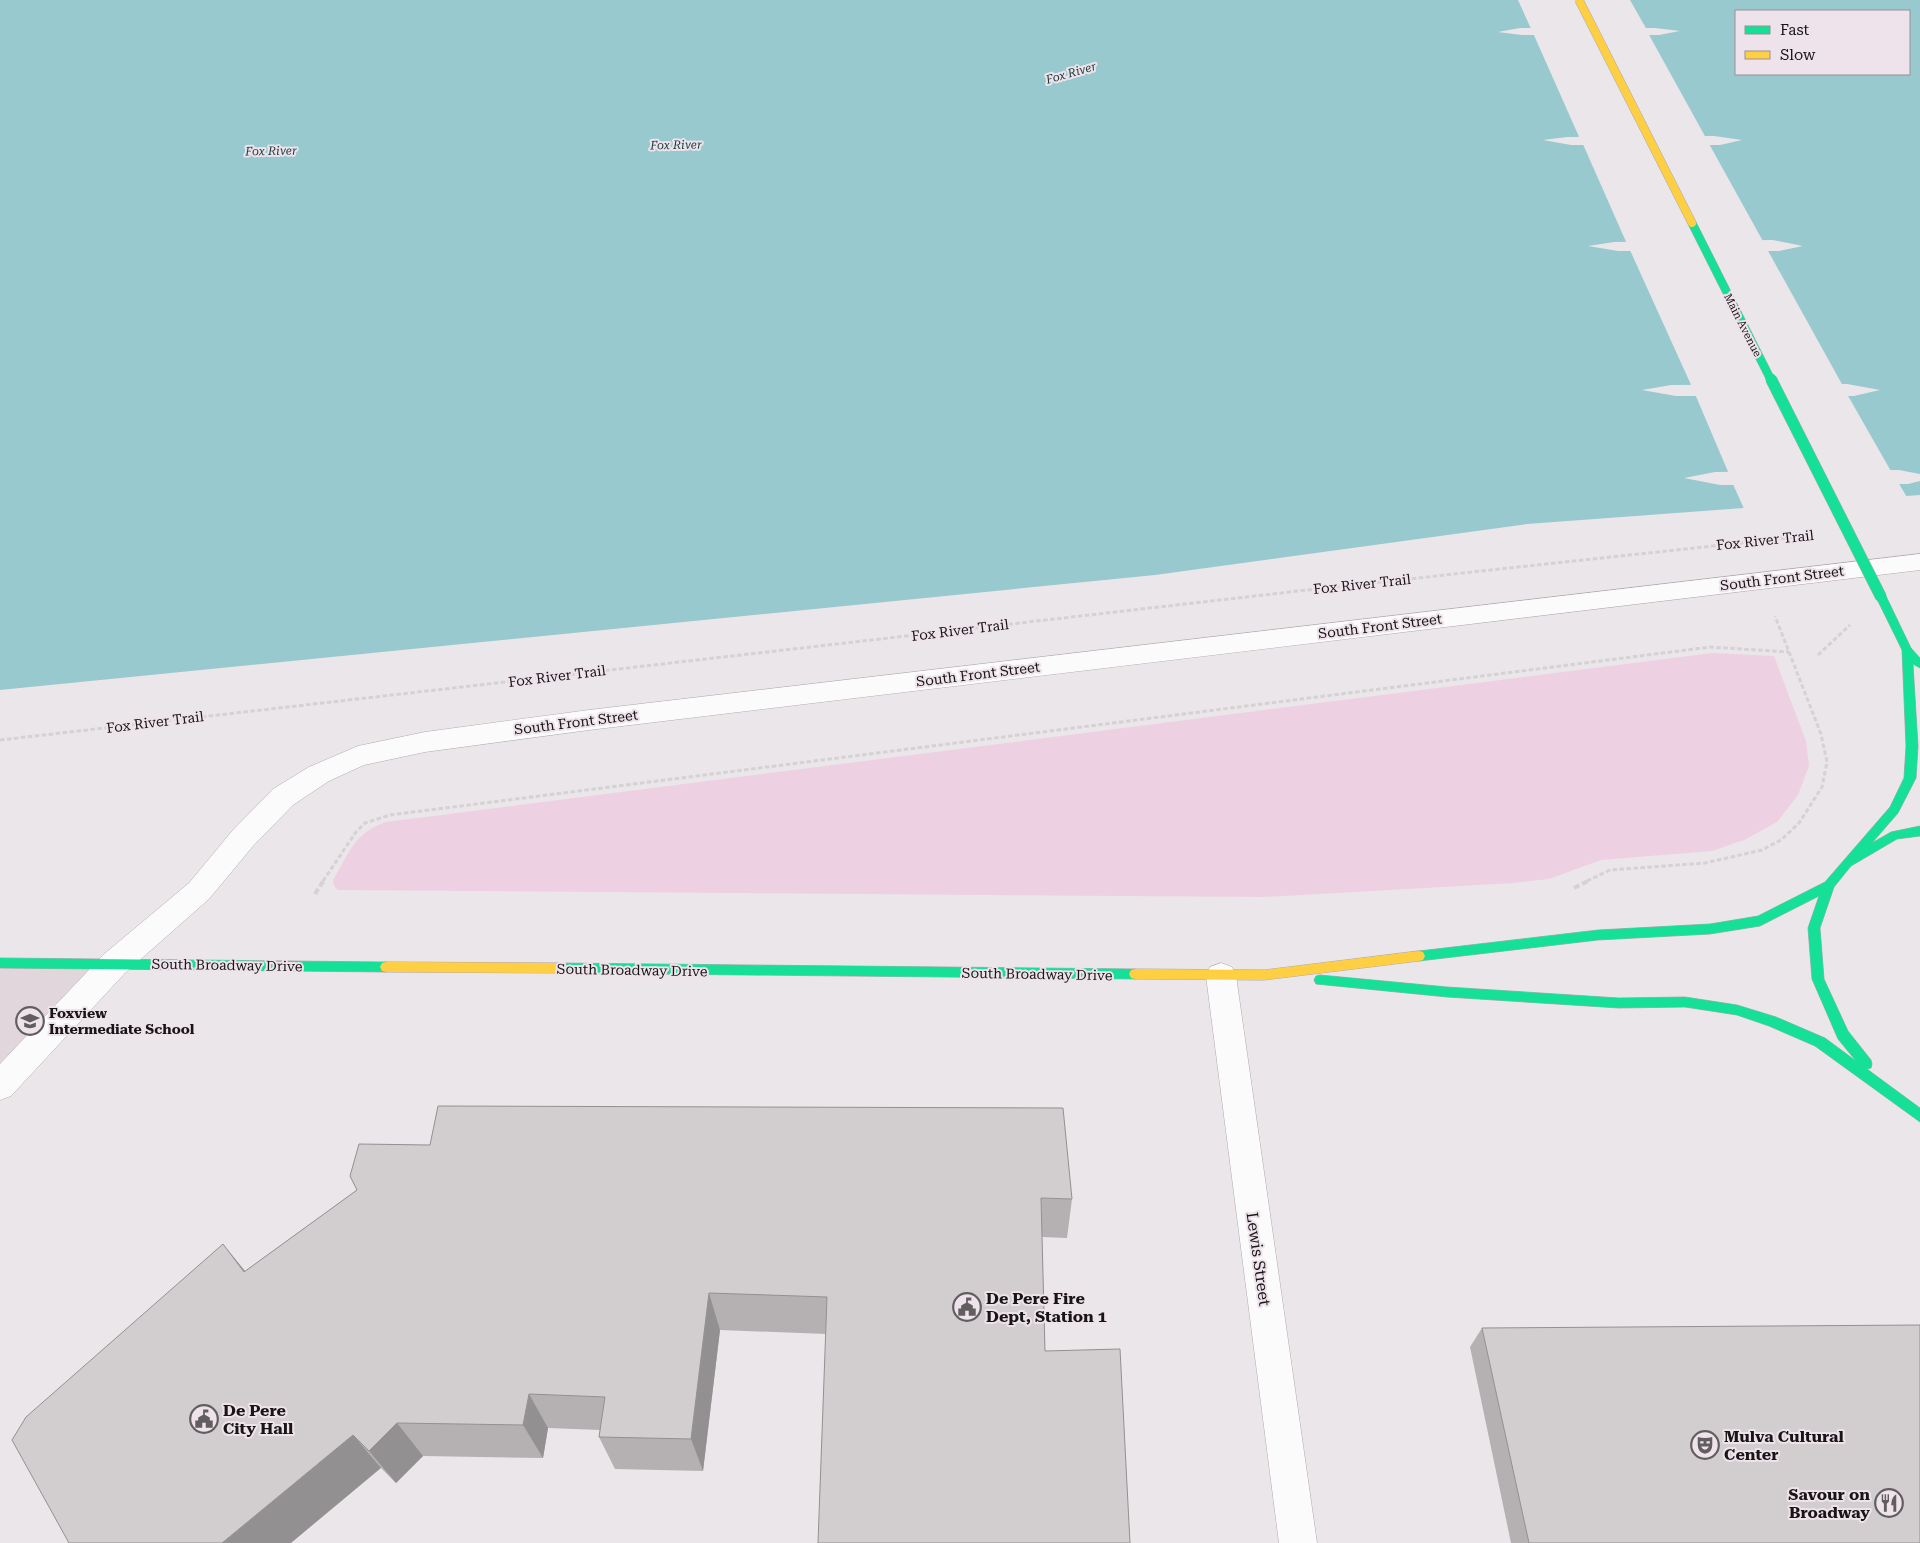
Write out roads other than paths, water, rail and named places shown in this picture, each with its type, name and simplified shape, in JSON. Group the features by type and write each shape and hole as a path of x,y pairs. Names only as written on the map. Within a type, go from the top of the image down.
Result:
{"main road":[{"name":"Main Avenue","path":"1579,0 1907,650 1920,665"},
{"name":"Main Avenue","path":"1828,885 1894,810 1910,778 1912,746 1907,650"},
{"path":"1847,863 1895,835 1920,831"},
{"path":"1264,975 1598,935 1710,929 1760,921 1828,885"},
{"path":"1828,885 1814,928 1818,979 1843,1035 1887,1090"},
{"name":"South Broadway Drive","path":"0,962 1264,975"},
{"path":"1264,975 1447,992 1619,1003 1685,1002 1737,1010 1772,1021 1820,1042 1920,1116"}],"street":[{"name":"South Front Street","path":"0,1086 114,964 199,890 243,838 283,797 319,774 358,756 425,742 589,720 1920,562"},
{"name":"Lewis Street","path":"1221,976 1298,1543"}],"water":[{"name":"Fox River","path":"0,0 1920,0 1920,474 1899,470 1715,472 1684,478 1720,485 1908,484 1920,481 1920,495 1527,524 1155,575 0,690","holes":["1520,28 1655,28 1680,31 1659,35 1522,35 1498,32","1714,136 1742,140 1720,145 1571,145 1543,140 1567,137","1773,240 1803,246 1779,251 1618,251 1588,246 1614,242","1847,384 1880,390 1854,396 1676,396 1642,390 1671,385"]}],"place":[{"name":"Foxview Intermediate School","path":"30,1021"},
{"name":"De Pere Fire Dept, Station 1","path":"967,1307"},
{"name":"De Pere City Hall","path":"204,1419"},
{"name":"Mulva Cultural Center","path":"1705,1445"},
{"name":"Savour on Broadway","path":"1889,1503"}]}
